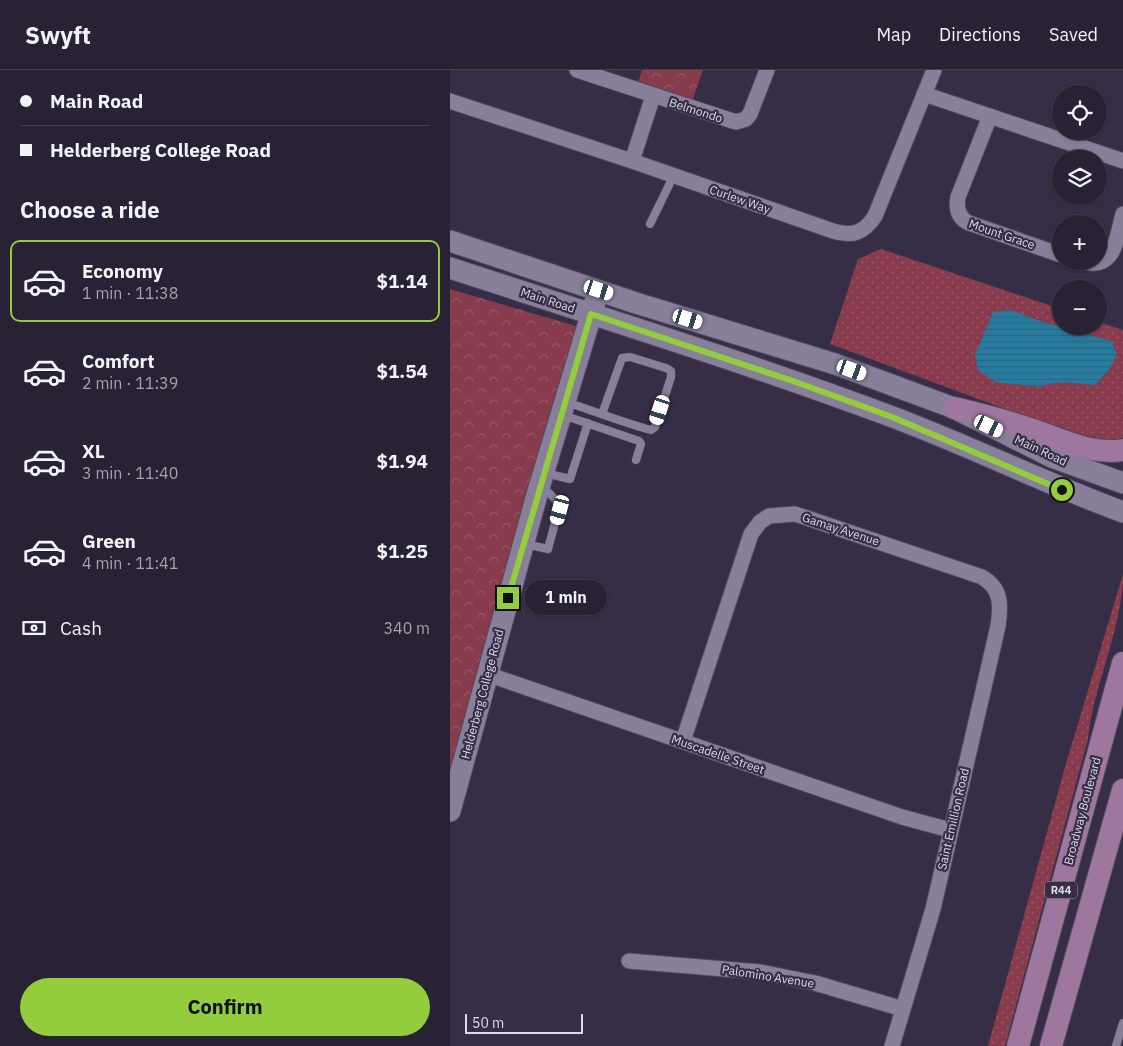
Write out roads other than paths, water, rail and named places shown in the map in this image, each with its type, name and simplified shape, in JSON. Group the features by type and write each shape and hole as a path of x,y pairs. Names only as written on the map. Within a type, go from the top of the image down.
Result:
{"main road":[{"name":"Main Road","path":"450,241 835,364 954,408 1054,458 1123,483"},
{"name":"Main Road","path":"450,268 793,381 883,413 1062,490 1123,512"},
{"name":"Helderberg College Road","path":"450,811 541,478 599,290"},
{"path":"954,408 988,416 1072,445 1099,451 1123,450"},
{"name":"Broadway Boulevard","path":"1018,1046 1123,663"},
{"name":"R44","path":"1052,1046 1123,790"}],"street":[{"name":"Belmondo","path":"577,70 730,121 742,121 750,114 767,70"},
{"name":"Curlew Way","path":"450,101 674,175 833,231 850,234 858,233 864,229 875,216 934,70"},
{"path":"924,94 1123,161"},
{"name":"Belmondo","path":"632,161 653,96"},
{"name":"Mount Grace","path":"990,116 958,196 957,203 960,216 969,223 1052,251"},
{"path":"1107,257 1110,255 1123,214"},
{"name":"Gamay Avenue","path":"683,741 752,534 760,522 769,516 795,514 822,522 982,577 997,590"},
{"name":"Saint Emillion Road","path":"892,1046 933,909 998,626 1001,609 997,590"},
{"name":"Muscadelle Street","path":"487,674 902,817 950,830"},
{"name":"Palomino Avenue","path":"629,960 760,972 815,983 903,1010"}],"lane":[{"path":"650,224 674,175"},
{"path":"563,408 602,414 652,430 671,377 671,372 635,358 622,358 602,414"},
{"path":"563,408 588,423 639,441 641,446 636,460"},
{"path":"541,478 570,479 588,423"},
{"path":"1116,1046 1123,1024"}],"water":[{"path":"1011,310 1052,324 1052,335 1090,335 1111,341 1117,354 1109,370 1095,385 1053,383 1040,387 995,382 978,370 975,355 993,312"}]}
